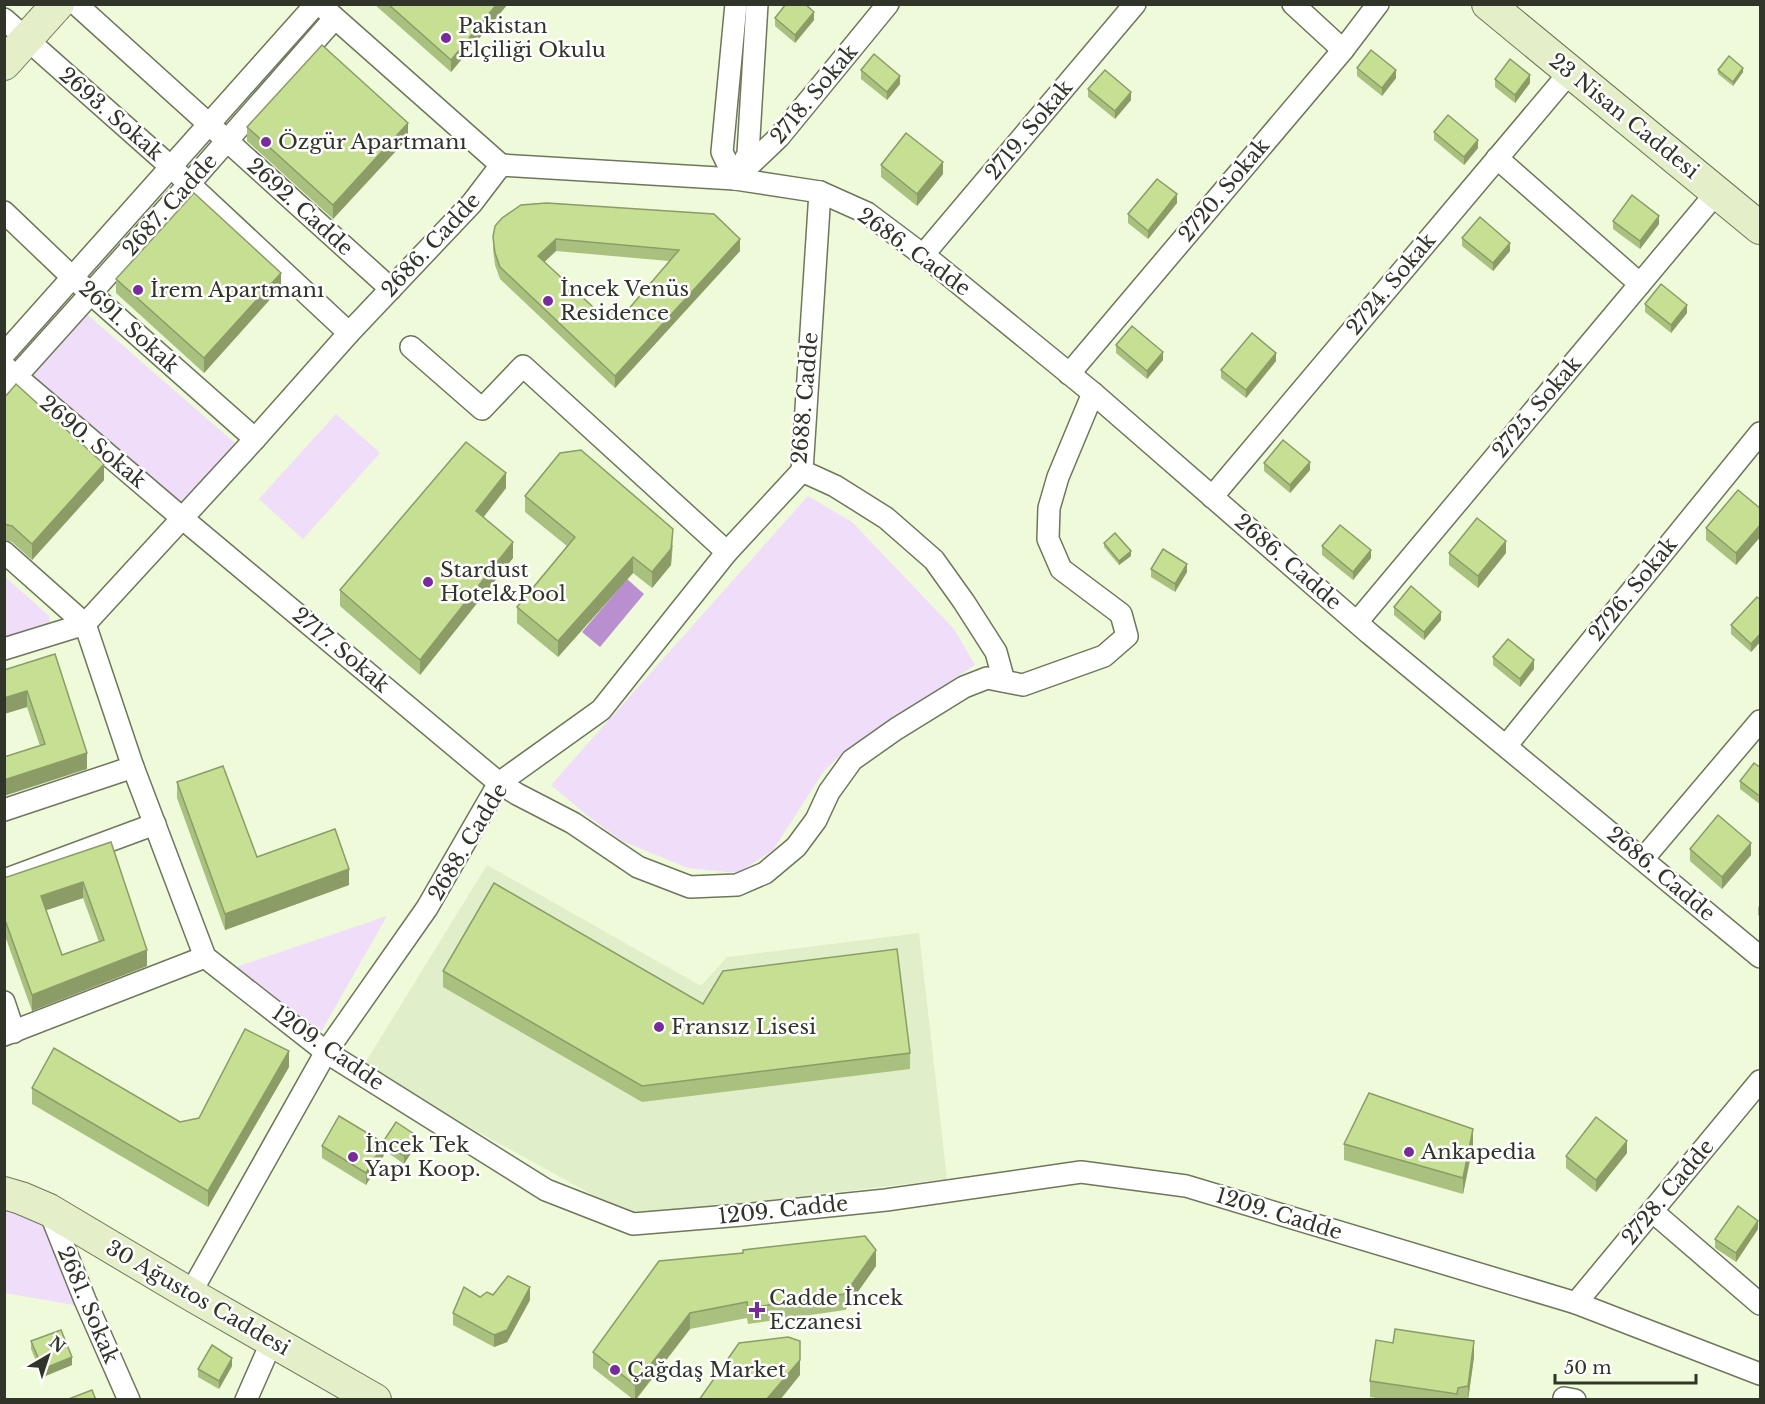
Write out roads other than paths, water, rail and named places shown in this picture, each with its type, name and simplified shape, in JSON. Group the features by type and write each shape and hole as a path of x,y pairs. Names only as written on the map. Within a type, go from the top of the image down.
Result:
{"main road":[{"path":"4,64 15,29 58,4"},
{"name":"23 Nisan Caddesi","path":"1488,4 1761,228"},
{"name":"30 Ağustos Caddesi","path":"10,1192 49,1210 375,1400"}],"street":[{"name":"2692. Cadde","path":"76,4 391,289"},
{"path":"735,179 722,152 736,4"},
{"path":"735,179 748,154 757,4"},
{"name":"2718. Sokak","path":"735,179 779,137 888,4"},
{"name":"2719. Sokak","path":"923,255 1135,4"},
{"path":"1293,4 1343,50"},
{"name":"2720. Sokak","path":"1069,374 1343,50 1378,4"},
{"name":"2687. Cadde","path":"4,354 209,125 323,9"},
{"name":"2687. Cadde","path":"8,377 91,293 226,141 323,9"},
{"path":"323,9 501,165"},
{"name":"2693. Sokak","path":"15,29 171,167 349,333"},
{"name":"2724. Sokak","path":"1212,497 1570,72"},
{"path":"1497,158 1640,284"},
{"name":"2686. Cadde","path":"85,624 349,333 472,203 501,165 735,179 820,192 867,213 923,255 1093,393 1357,622 1761,957"},
{"name":"2688. Cadde","path":"190,1294 326,1052 427,908 500,783 600,710 727,552 802,471 820,192"},
{"name":"2725. Sokak","path":"1357,622 1717,192"},
{"name":"2691. Sokak","path":"4,212 72,277 255,439"},
{"path":"411,347 482,409 523,366 727,552"},
{"name":"2690. Sokak","path":"8,377 182,518"},
{"name":"2717. Sokak","path":"182,518 500,783 573,823 638,867 690,886 737,885 765,873 795,847 816,820 829,792 852,760 897,729 964,687 987,678 1023,685 1104,656 1127,636 1122,614 1061,569 1048,539 1049,508 1058,477 1093,393"},
{"name":"2726. Sokak","path":"1506,746 1761,433"},
{"path":"802,471 835,486 886,518 934,560 996,652 1004,681"},
{"path":"4,552 85,624 134,767 205,957 8,1037 4,1002"},
{"path":"4,649 85,624"},
{"path":"1642,859 1761,721"},
{"path":"4,810 134,767"},
{"path":"4,880 155,824"},
{"name":"1209. Cadde","path":"205,957 326,1052 546,1190 633,1224 886,1200 1081,1172 1186,1186 1576,1304 1761,1374"},
{"name":"2728. Cadde","path":"1576,1304 1761,1081"},
{"name":"2681. Sokak","path":"49,1210 129,1400"},
{"path":"1652,1211 1761,1304"},
{"path":"246,1400 272,1341"}],"place":[{"name":"Pakistan Elçiliği Okulu","path":"446,38"},
{"name":"Özgür Apartmanı","path":"266,142"},
{"name":"İrem Apartmanı","path":"138,290"},
{"name":"İncek Venüs Residence","path":"548,301"},
{"name":"Stardust Hotel&Pool","path":"428,582"},
{"name":"Fransız Lisesi","path":"659,1027"},
{"name":"Ankapedia","path":"1409,1152"},
{"name":"İncek Tek Yapı Koop.","path":"353,1157"},
{"name":"Cadde İncek Eczanesi","path":"757,1310"},
{"name":"Çağdaş Market","path":"615,1370"}]}
